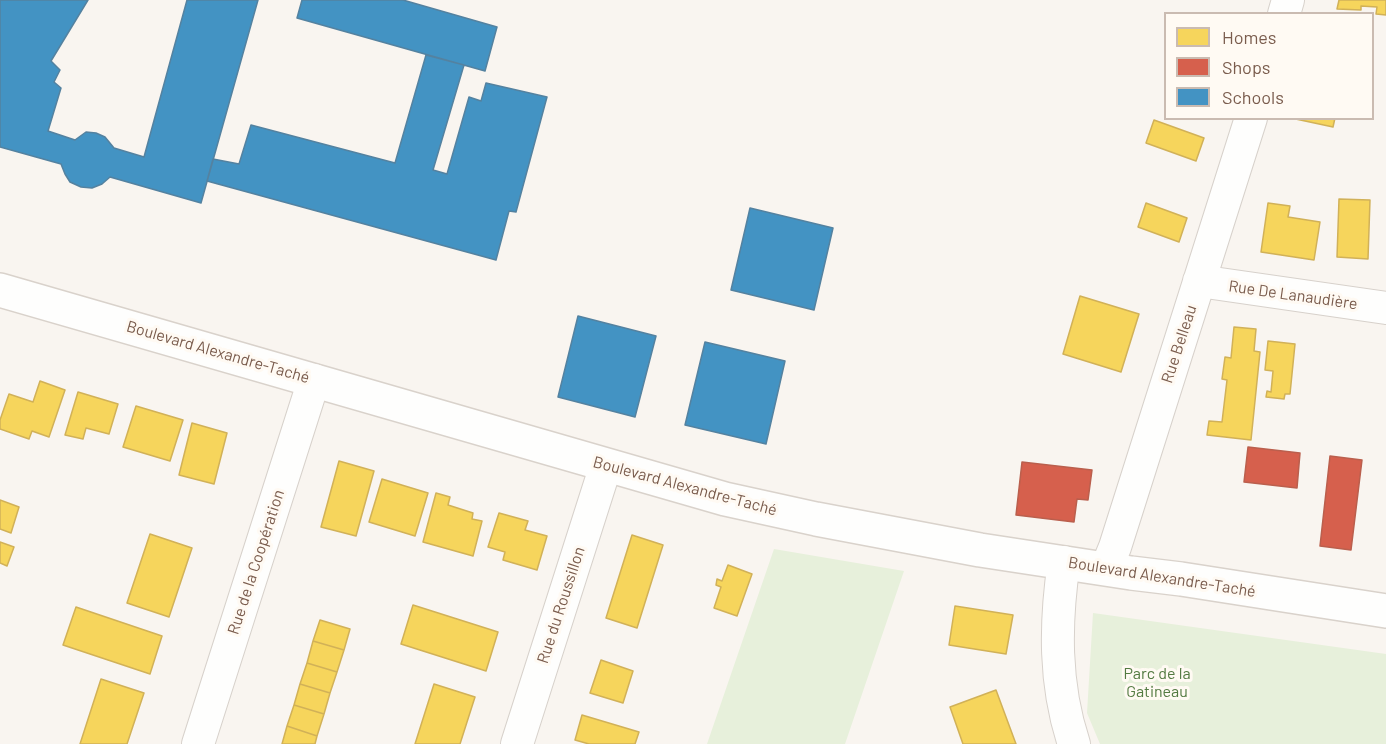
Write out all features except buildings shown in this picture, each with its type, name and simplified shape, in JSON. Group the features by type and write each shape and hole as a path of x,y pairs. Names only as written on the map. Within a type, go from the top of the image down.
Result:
{"main road":[{"name":"Boulevard Alexandre-Taché","path":"0,290 725,499 980,550 1386,611"}],"street":[{"name":"Rue Belleau","path":"1106,569 1250,120"},
{"name":"Rue De Lanaudière","path":"1199,281 1386,308"},
{"name":"Rue de la Coopération","path":"198,744 314,380"},
{"name":"Rue du Roussillon","path":"517,744 606,465"},
{"path":"1064,562 1059,599 1058,671 1063,703 1074,744"}],"green space":[{"path":"774,549 904,571 845,744 707,744"},
{"name":"Parc de la Gatineau","path":"1093,613 1386,654 1386,744 1100,744 1087,713"}]}
